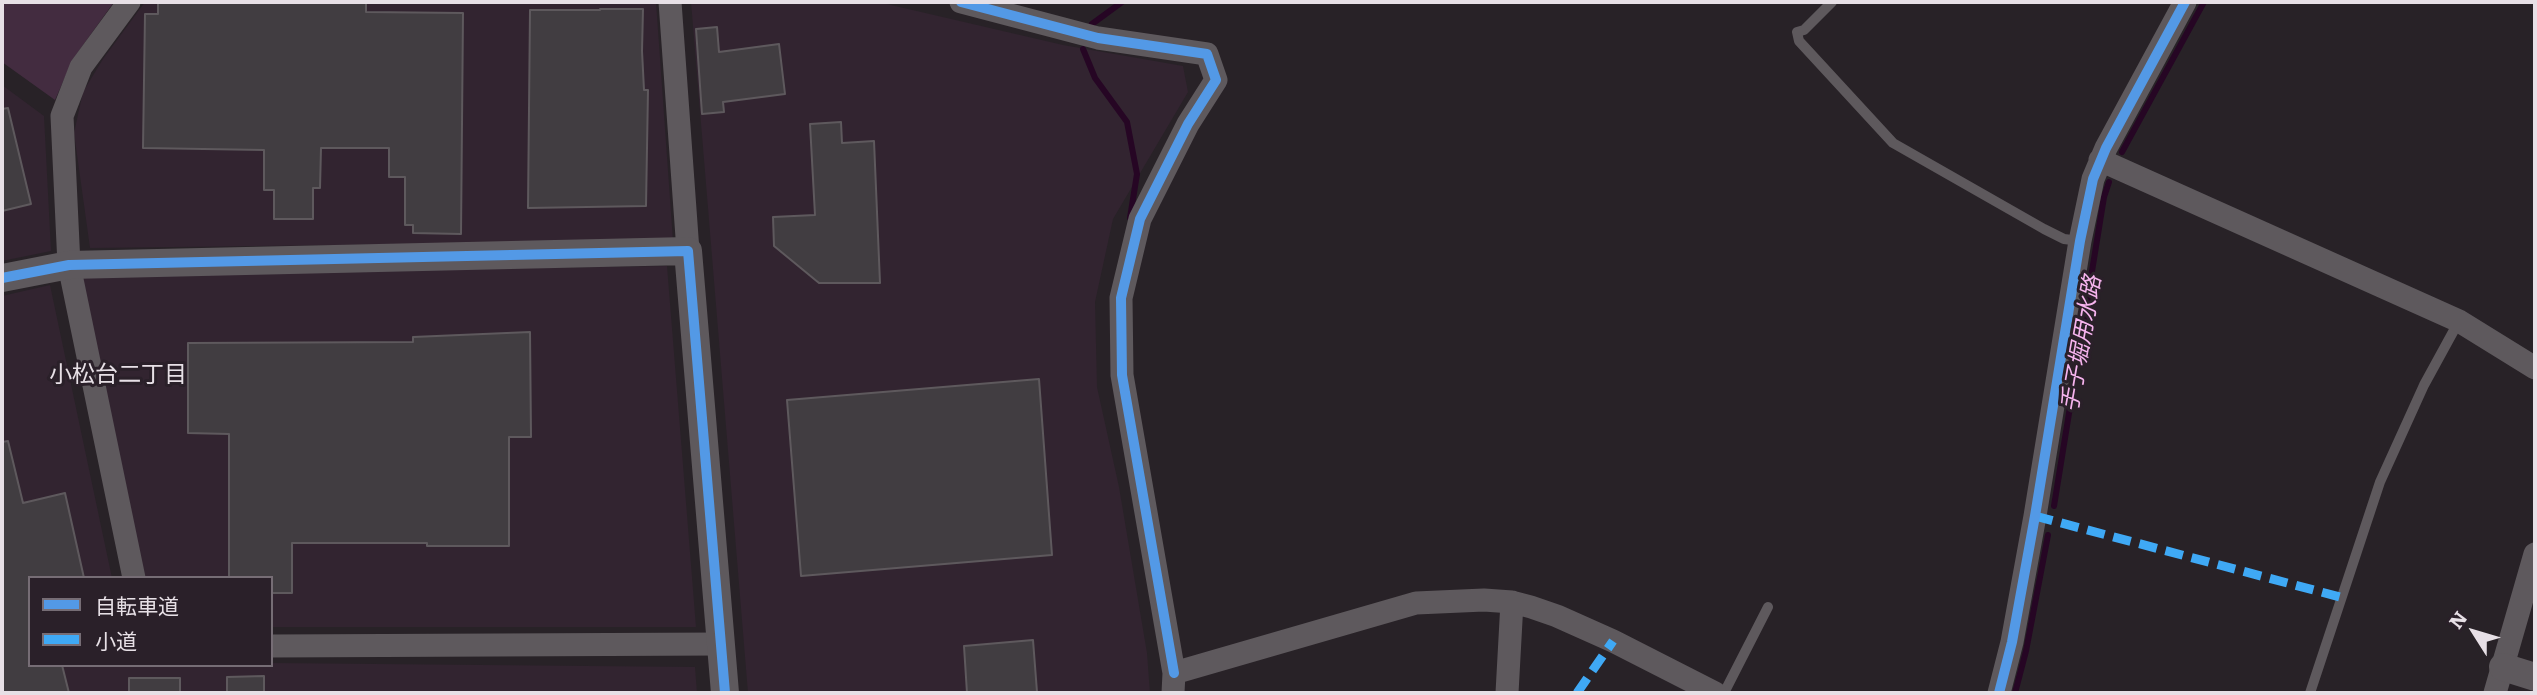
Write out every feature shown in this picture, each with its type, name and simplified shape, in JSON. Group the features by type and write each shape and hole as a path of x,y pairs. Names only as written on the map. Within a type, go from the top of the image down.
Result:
{"street":[{"path":"129,2 81,67 62,116 69,265 134,576"},
{"path":"670,2 725,693"},
{"path":"961,2 1098,37 1207,54 1216,79 1188,124 1140,219 1121,298 1122,375 1173,683 1416,603 1455,599 1512,602 1557,616 1715,693"},
{"path":"1999,693 2012,642 2080,241 2093,179 2100,160 2185,2"},
{"path":"2100,160 2459,321 2535,369"},
{"path":"2,278 69,265 688,251"},
{"path":"2535,554 2499,680 2535,677"},
{"path":"1507,693 1512,602"},
{"path":"273,646 721,644"}],"lane":[{"path":"1832,2 1804,30 1797,32 1799,41 1893,143 2043,229 2064,239 2080,241"},
{"path":"2310,693 2380,481 2424,385 2459,321"},
{"path":"1724,693 1768,607"}],"shaded area":[{"path":"2,2 114,2 73,59 55,100 2,62"},
{"path":"145,2 656,2 673,241 90,248 74,133 83,92 103,59"},
{"path":"691,2 878,2 1063,45 1183,66 1188,92 1113,219 1095,302 1097,387 1119,487 1147,653 1150,693 748,693"},
{"path":"2,85 44,116 51,251 2,261"},
{"path":"667,266 696,627 273,627 273,576 145,576 82,275"},
{"path":"50,285 112,576 28,576 28,667 273,667 273,663 695,667 697,693 2,693 2,296"}],"building":[{"path":"158,2 366,2 366,12 463,13 461,234 413,233 413,225 405,225 405,177 389,177 389,148 321,148 320,188 313,188 313,219 274,219 274,190 264,190 264,150 143,148 145,14 158,14"},
{"path":"643,9 644,90 648,90 646,206 528,208 530,10"},
{"path":"717,27 719,52 779,44 785,94 723,102 724,112 702,114 696,29"},
{"path":"8,108 31,204 2,211 2,109"},
{"path":"841,122 842,143 874,141 880,283 819,283 774,246 773,217 815,215 810,124"},
{"path":"530,332 531,437 509,437 509,546 292,543 292,593 273,593 273,576 229,576 229,434 188,433 188,343 413,342 413,337"},
{"path":"1039,379 1052,555 801,576 787,400"},
{"path":"8,441 23,503 65,493 84,576 28,576 28,667 62,667 69,693 2,693 2,442"},
{"path":"1033,640 1037,692 967,693 964,646"},
{"path":"264,676 264,693 227,693 227,677"},
{"path":"129,678 180,678 180,693 129,693"}],"waterway":[{"path":"1092,24 1122,2"},
{"name":"手子堀用水路","path":"2122,152 2204,2"},
{"path":"1083,49 1095,78 1127,122 1137,174 1130,218"},
{"name":"手子堀用水路","path":"2054,506 2104,197 2109,182"},
{"name":"手子堀用水路","path":"2015,693 2026,651 2048,535"}],"marked path":[{"path":"2035,516 2340,597"},
{"path":"1577,693 1613,641"}],"cycle path":[{"path":"961,2 1098,38 1207,54 1216,80 1188,124 1140,219 1121,298 1122,375 1174,673"},
{"path":"1999,693 2012,642 2080,241 2093,179 2106,148 2185,2"},
{"path":"2,278 69,265 688,251 725,693"}],"district":[{"name":"小松台二丁目","path":"118,375"}]}
